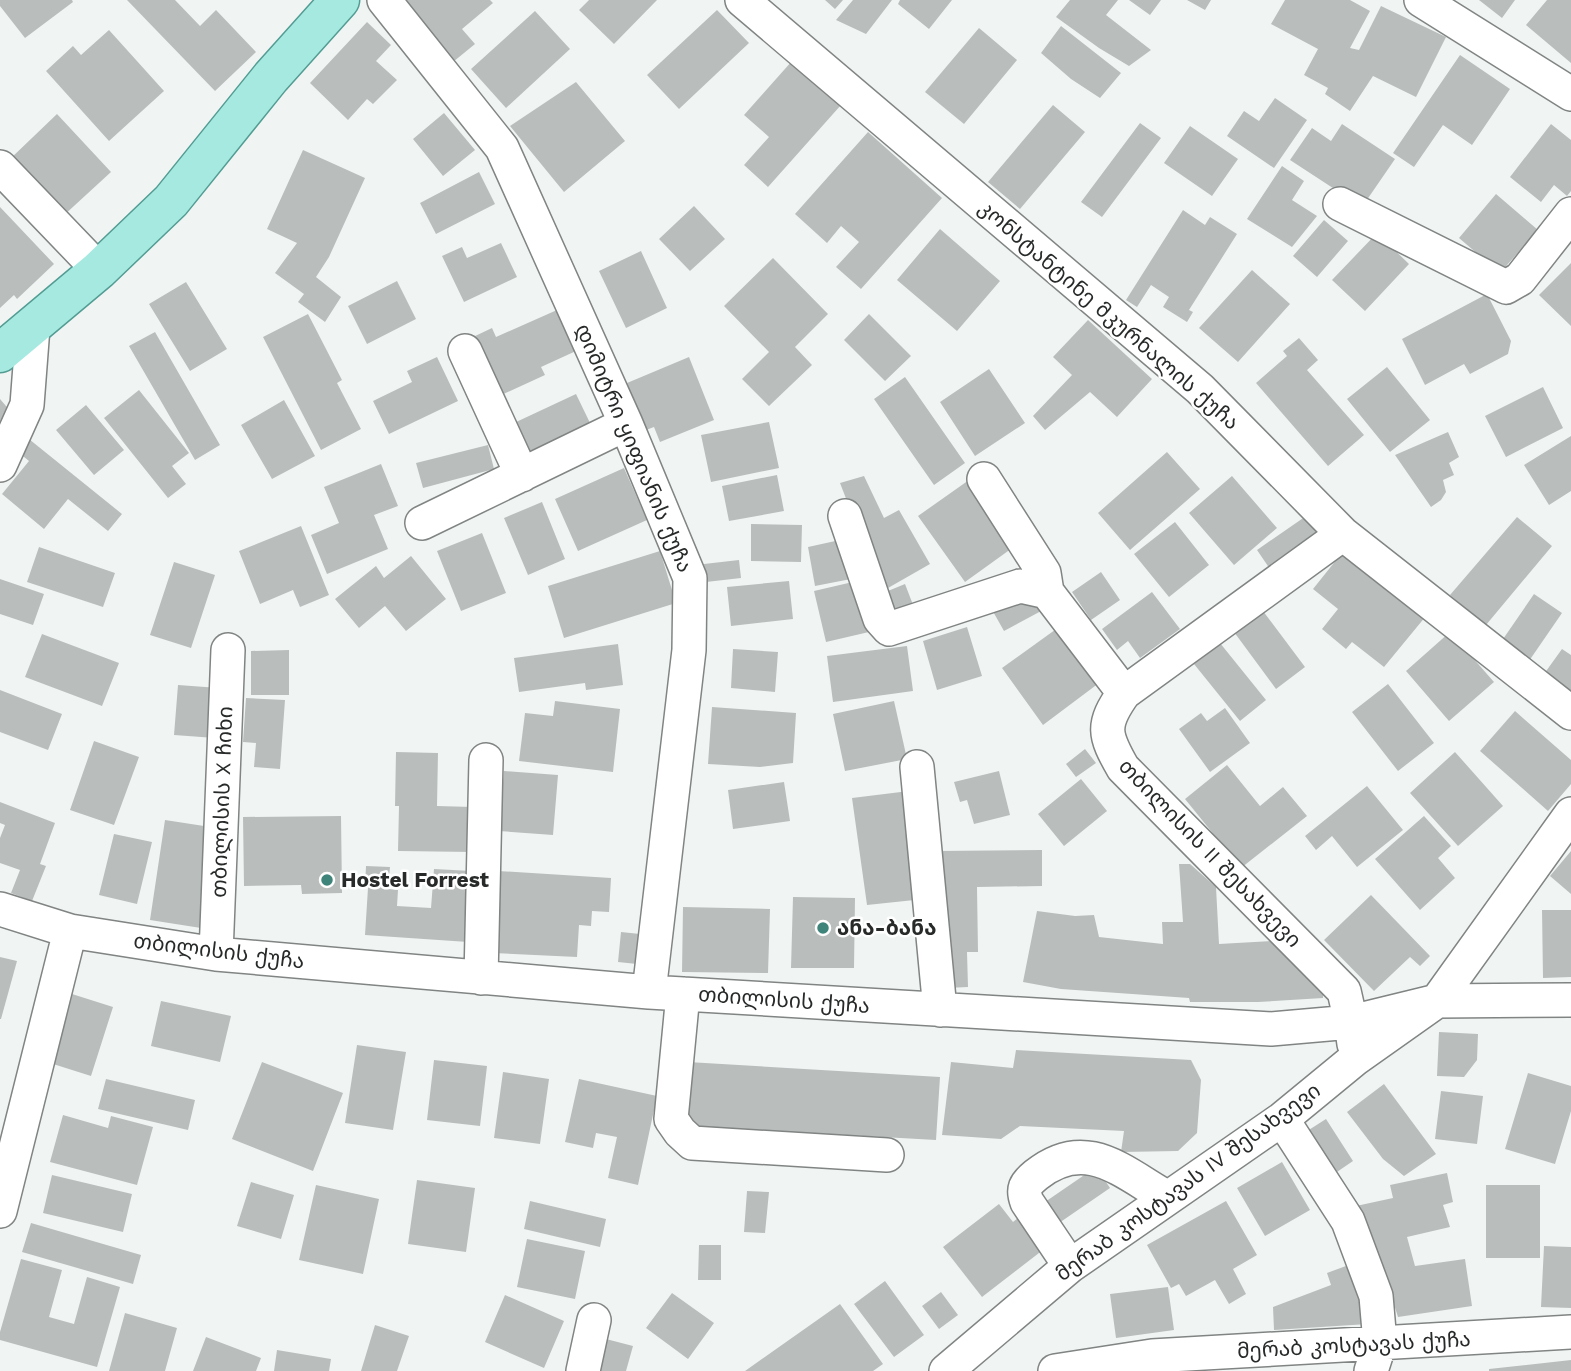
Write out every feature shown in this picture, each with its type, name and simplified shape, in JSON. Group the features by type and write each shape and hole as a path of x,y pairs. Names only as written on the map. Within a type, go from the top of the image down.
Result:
{"main road":[{"path":"0,353 99,270 171,201 271,77 340,0"}],"street":[{"name":"დიმიტრი ყიფიანის ქუჩა","path":"384,0 502,148 626,424 690,578 689,650 649,992"},
{"name":"კონსტანტინე მკურნალის ქუჩა","path":"742,0 1200,388 1343,534 1571,713"},
{"path":"1421,0 1571,94"},
{"path":"0,167 99,270"},
{"path":"1340,204 1506,287 1520,279 1571,214"},
{"path":"0,465 27,405 33,327"},
{"path":"465,351 522,475"},
{"path":"422,523 626,424"},
{"path":"984,479 1044,573 1047,592 1124,693"},
{"path":"845,516 880,619 889,629 1020,586 1047,592"},
{"name":"თბილისის II შესახვევი","path":"1343,534 1124,693 1110,712 1107,741 1123,768 1343,991 1351,1022 1355,1059"},
{"name":"თბილისის X ჩიხი","path":"216,954 228,650"},
{"path":"481,978 485,760"},
{"path":"917,767 940,1010"},
{"name":"მერაბ კოსტავას IV შესახვევი","path":"946,1371 1070,1266 1282,1119 1355,1059 1437,1001 1571,814"},
{"name":"თბილისის ქუჩა","path":"0,909 70,931 216,954 649,992 940,1010 1271,1029 1351,1022 1437,1001 1571,1000"},
{"path":"0,1211 70,931"},
{"path":"683,994 671,1119 692,1143 887,1155"},
{"path":"1282,1119 1348,1222 1376,1296 1376,1357"},
{"path":"1070,1266 1027,1202 1024,1193 1027,1182 1049,1164 1079,1156 1098,1158 1168,1198"},
{"path":"583,1371 594,1320"},
{"name":"მერაბ კოსტავას ქუჩა","path":"1055,1371 1152,1356 1376,1357 1571,1332"}],"building":[{"path":"0,0 73,2 25,38 0,6"},
{"path":"127,0 175,0 200,26 216,10 256,52 215,91"},
{"path":"400,0 490,0 493,3 462,29 475,44 453,62"},
{"path":"589,0 657,0 614,44 579,10"},
{"path":"825,0 843,0 835,9"},
{"path":"853,0 892,0 866,34 836,20"},
{"path":"900,0 952,0 929,29 898,4"},
{"path":"1070,0 1118,0 1106,15 1151,50 1129,66 1099,48 1056,17"},
{"path":"1129,0 1161,0 1150,15"},
{"path":"1187,0 1211,0 1205,10"},
{"path":"1285,0 1350,0 1370,11 1350,48 1359,50 1381,6 1446,37 1416,97 1373,76 1350,111 1325,94 1328,88 1304,75 1318,49 1271,24"},
{"path":"1479,0 1515,0 1502,18"},
{"path":"1547,0 1571,0 1571,63 1526,25"},
{"path":"717,10 749,43 679,109 647,75"},
{"path":"535,11 570,49 506,108 471,69"},
{"path":"367,22 391,45 376,61 397,80 373,104 367,99 348,120 310,83"},
{"path":"1061,26 1121,73 1100,98 1071,79 1041,53"},
{"path":"979,28 1017,60 964,124 925,92"},
{"path":"109,30 164,91 109,141 46,71 73,46 81,55"},
{"path":"1460,55 1510,89 1472,145 1443,125 1414,167 1393,153"},
{"path":"792,61 841,105 768,187 744,165 769,137 744,115"},
{"path":"576,82 625,141 564,192 510,126"},
{"path":"1275,98 1307,120 1274,168 1227,136 1244,111 1259,121"},
{"path":"1053,105 1085,132 1020,209 988,182"},
{"path":"444,113 475,150 443,176 413,139"},
{"path":"57,114 111,172 62,217 9,160"},
{"path":"1140,123 1161,138 1102,217 1081,202"},
{"path":"1342,124 1395,159 1362,207 1290,160 1312,128 1331,141"},
{"path":"1551,124 1571,140 1571,191 1567,196 1554,185 1541,202 1510,177"},
{"path":"1190,126 1238,159 1212,196 1164,163"},
{"path":"868,132 942,198 861,289 836,267 859,242 841,226 827,243 795,214"},
{"path":"303,150 365,178 329,257 316,277 341,297 325,322 298,302 304,294 275,273 297,243 267,229"},
{"path":"1282,166 1304,181 1292,200 1317,216 1292,247 1247,219"},
{"path":"479,172 495,204 436,234 420,203"},
{"path":"1496,194 1538,230 1500,273 1459,238"},
{"path":"694,206 725,239 690,271 659,239"},
{"path":"0,207 54,264 17,299 14,295 0,308"},
{"path":"1183,210 1205,225 1210,217 1237,234 1189,310 1193,312 1187,322 1163,307 1169,297 1151,285 1137,307 1126,300"},
{"path":"1324,220 1348,241 1317,277 1293,256"},
{"path":"940,229 1000,281 957,331 897,280"},
{"path":"1377,233 1409,264 1365,311 1332,280"},
{"path":"501,243 517,277 464,302 442,256 462,247 467,258"},
{"path":"641,251 667,308 626,328 599,271"},
{"path":"773,258 828,314 795,347 812,365 769,406 742,379 769,352 724,306"},
{"path":"1571,263 1571,326 1539,295"},
{"path":"1252,270 1290,304 1238,362 1199,328"},
{"path":"397,281 416,319 367,344 348,306"},
{"path":"186,282 227,349 190,371 149,304"},
{"path":"1487,294 1511,341 1508,354 1470,374 1464,364 1425,385 1402,339"},
{"path":"557,310 576,351 541,367 545,375 499,396 473,337 492,328 496,337"},
{"path":"308,314 342,380 337,383 361,429 321,450 263,337"},
{"path":"869,314 911,356 885,381 844,340"},
{"path":"1088,320 1152,379 1117,417 1090,392 1045,430 1033,416 1072,375 1053,357"},
{"path":"155,332 220,445 195,460 129,346"},
{"path":"1299,338 1318,360 1307,370 1364,435 1328,466 1256,383 1287,356 1283,351"},
{"path":"437,357 458,401 389,434 373,401 412,382 407,371"},
{"path":"689,357 714,420 660,442 654,427 646,430 627,383"},
{"path":"1387,367 1430,420 1390,452 1347,399"},
{"path":"989,369 1025,423 975,456 940,402"},
{"path":"905,377 965,463 934,485 874,399"},
{"path":"1543,387 1563,428 1506,457 1485,416"},
{"path":"139,390 189,453 172,466 186,484 168,498 104,418"},
{"path":"576,394 591,425 529,455 514,423"},
{"path":"0,399 12,413 0,441"},
{"path":"284,400 315,456 272,479 241,425"},
{"path":"86,405 124,450 94,475 56,430"},
{"path":"769,422 779,468 711,482 701,435"},
{"path":"1448,432 1459,457 1449,463 1454,475 1443,480 1446,492 1441,500 1431,507 1395,455"},
{"path":"24,435 122,514 108,531 68,499 44,529 2,494 29,461 18,452"},
{"path":"1571,436 1571,491 1549,505 1524,465"},
{"path":"488,445 494,469 423,488 416,463"},
{"path":"1167,452 1200,489 1130,550 1098,513"},
{"path":"381,464 398,506 374,515 388,549 327,574 311,535 339,523 324,487"},
{"path":"624,468 647,520 578,551 555,499"},
{"path":"777,475 784,511 729,521 722,486"},
{"path":"864,476 884,518 899,510 930,564 888,588 864,545 840,483"},
{"path":"1232,476 1277,528 1234,565 1189,513"},
{"path":"969,480 1015,546 965,582 918,516"},
{"path":"542,502 565,559 528,575 504,518"},
{"path":"1309,514 1325,537 1272,572 1257,550"},
{"path":"1517,517 1552,546 1486,625 1450,595"},
{"path":"1175,522 1209,565 1169,597 1134,554"},
{"path":"751,524 802,525 801,562 751,561"},
{"path":"301,526 329,595 300,607 293,590 260,604 239,551"},
{"path":"482,533 506,593 461,611 437,551"},
{"path":"849,538 856,578 815,586 808,547"},
{"path":"39,547 115,573 103,607 27,582"},
{"path":"1345,549 1426,616 1384,667 1352,642 1346,649 1322,629 1338,609 1313,589"},
{"path":"660,551 676,603 564,638 548,586"},
{"path":"411,556 446,599 406,631 385,606 359,628 335,599 376,566 384,578"},
{"path":"739,560 741,578 706,582 704,564"},
{"path":"174,562 215,575 191,648 150,635"},
{"path":"1101,572 1120,600 1091,620 1072,592"},
{"path":"0,579 44,594 33,625 0,614"},
{"path":"789,581 793,619 731,626 727,587"},
{"path":"857,581 869,632 826,642 814,591"},
{"path":"905,584 915,610 892,618 883,593"},
{"path":"1152,592 1180,629 1140,658 1128,641 1117,650 1102,629"},
{"path":"1534,594 1562,613 1529,661 1501,642"},
{"path":"1020,596 1043,610 1004,631 991,608"},
{"path":"1263,611 1305,667 1276,689 1234,632"},
{"path":"967,627 982,676 937,690 923,641"},
{"path":"1059,627 1099,683 1043,725 1002,668"},
{"path":"1450,632 1494,682 1449,721 1406,671"},
{"path":"42,634 119,663 102,706 25,677"},
{"path":"1220,643 1266,700 1240,721 1194,664"},
{"path":"618,644 623,685 586,690 585,683 519,692 514,658"},
{"path":"907,646 913,691 833,702 827,656"},
{"path":"733,649 778,652 775,692 731,688"},
{"path":"1562,649 1571,655 1571,693 1544,674"},
{"path":"289,650 289,695 251,695 251,651"},
{"path":"1388,684 1434,743 1398,771 1352,712"},
{"path":"178,685 219,688 215,738 174,735"},
{"path":"0,690 62,714 48,750 0,732"},
{"path":"246,698 285,700 280,769 254,767 256,743 243,742"},
{"path":"555,701 620,709 613,772 519,761 525,713 553,716"},
{"path":"894,701 907,759 845,771 833,714"},
{"path":"712,707 796,713 793,763 760,767 708,764"},
{"path":"1225,708 1250,743 1210,772 1179,729 1201,713 1207,721"},
{"path":"1515,711 1571,760 1571,784 1548,811 1480,751"},
{"path":"94,741 139,757 114,825 70,810"},
{"path":"1085,749 1096,763 1076,777 1066,764"},
{"path":"396,752 438,753 437,806 473,807 472,852 398,851"},
{"path":"1455,752 1503,806 1458,846 1410,793"},
{"path":"1227,765 1260,806 1283,787 1307,816 1241,868 1185,799"},
{"path":"504,771 558,775 553,835 499,831"},
{"path":"999,771 1010,815 974,824 967,800 960,802 954,782"},
{"path":"1081,779 1107,811 1064,846 1038,814"},
{"path":"784,782 790,821 733,829 728,790"},
{"path":"1367,786 1403,830 1357,867 1332,836 1316,850 1305,836"},
{"path":"909,791 924,899 867,905 852,798"},
{"path":"0,802 55,823 40,864 46,866 32,901 11,893 20,870 0,863 0,838 5,825 0,823"},
{"path":"341,816 342,893 302,894 301,885 244,886 243,817"},
{"path":"1424,816 1451,846 1438,858 1455,878 1420,910 1375,859"},
{"path":"165,820 217,828 201,928 150,920"},
{"path":"114,834 152,842 137,904 99,895"},
{"path":"1042,850 1042,886 977,887 978,952 967,952 968,987 946,988 937,851"},
{"path":"1571,851 1571,894 1550,876"},
{"path":"1179,864 1190,864 1216,887 1219,944 1274,941 1323,988 1323,998 1190,1002 1189,998 1061,989 1023,982 1037,911 1075,916 1094,915 1099,937 1163,944 1162,922 1183,922"},
{"path":"366,866 390,867 388,889 398,890 397,906 431,908 434,869 472,871 468,942 365,935 368,888 365,888"},
{"path":"498,871 611,878 609,912 592,911 591,926 579,925 577,957 493,953"},
{"path":"1371,895 1430,956 1420,966 1410,957 1374,991 1324,940"},
{"path":"793,897 855,898 854,968 791,968"},
{"path":"683,907 770,909 768,973 682,972"},
{"path":"1542,910 1571,910 1571,977 1543,978"},
{"path":"621,932 640,934 637,964 618,962"},
{"path":"0,957 17,961 1,1019 0,1019"},
{"path":"72,994 113,1007 91,1076 50,1063"},
{"path":"161,1001 231,1016 220,1062 151,1046"},
{"path":"1439,1032 1478,1034 1477,1060 1464,1077 1437,1076"},
{"path":"357,1045 406,1052 393,1130 345,1123"},
{"path":"1016,1050 1191,1060 1201,1080 1197,1133 1178,1151 1121,1152 1124,1131 1020,1126 1001,1139 942,1135 951,1062 1013,1068"},
{"path":"434,1060 487,1066 480,1126 427,1120"},
{"path":"262,1062 343,1093 313,1171 232,1139"},
{"path":"688,1062 940,1077 936,1140 685,1126"},
{"path":"503,1072 549,1079 540,1144 494,1138"},
{"path":"1528,1073 1571,1086 1571,1111 1555,1164 1505,1149"},
{"path":"106,1079 195,1100 188,1130 98,1109"},
{"path":"579,1079 657,1096 638,1185 608,1178 617,1137 596,1133 593,1148 565,1142"},
{"path":"1384,1084 1436,1154 1404,1176 1383,1159 1347,1112"},
{"path":"1441,1091 1483,1096 1477,1144 1435,1139"},
{"path":"63,1115 108,1128 111,1116 153,1127 137,1185 50,1162"},
{"path":"1326,1119 1353,1161 1331,1176 1304,1133"},
{"path":"1282,1162 1310,1210 1265,1236 1237,1188"},
{"path":"1096,1167 1110,1188 1059,1223 1045,1202"},
{"path":"1447,1173 1453,1202 1443,1205 1450,1227 1407,1237 1415,1266 1465,1259 1472,1306 1398,1317 1375,1244 1356,1206 1393,1198 1390,1185"},
{"path":"52,1175 132,1194 123,1232 43,1213"},
{"path":"417,1180 475,1188 466,1252 408,1244"},
{"path":"251,1182 294,1195 281,1239 237,1226"},
{"path":"316,1185 379,1199 363,1274 299,1260"},
{"path":"1486,1185 1540,1185 1540,1258 1486,1258"},
{"path":"747,1191 769,1192 765,1233 744,1232"},
{"path":"530,1201 606,1219 600,1247 524,1229"},
{"path":"1226,1201 1257,1255 1233,1269 1246,1294 1229,1304 1215,1280 1186,1296 1179,1284 1171,1288 1147,1245"},
{"path":"999,1204 1013,1222 1023,1214 1048,1246 982,1297 943,1247"},
{"path":"31,1223 141,1255 133,1284 22,1252"},
{"path":"527,1239 585,1251 575,1299 517,1287"},
{"path":"699,1245 721,1245 721,1280 698,1280"},
{"path":"1544,1246 1571,1247 1571,1308 1541,1307"},
{"path":"21,1259 62,1270 49,1317 74,1324 87,1277 120,1287 97,1367 0,1340"},
{"path":"1354,1263 1368,1324 1274,1330 1273,1307 1331,1285 1327,1273"},
{"path":"885,1281 924,1335 894,1357 854,1304"},
{"path":"1168,1287 1174,1330 1116,1338 1110,1294"},
{"path":"941,1292 958,1315 939,1329 922,1306"},
{"path":"672,1293 714,1323 688,1359 646,1328"},
{"path":"505,1295 564,1321 544,1368 485,1342"},
{"path":"840,1304 883,1364 873,1371 745,1371"},
{"path":"125,1313 177,1328 165,1371 109,1371"},
{"path":"375,1325 409,1336 397,1371 361,1371"},
{"path":"206,1337 261,1358 256,1371 193,1371"},
{"path":"606,1339 633,1346 626,1371 598,1371"},
{"path":"277,1350 331,1359 329,1371 274,1371"},
{"path":"1571,1360 1571,1371 1489,1371 1489,1369"}],"place":[{"name":"Hostel Forrest","path":"327,880"},
{"name":"ანა-ბანა","path":"823,928"}]}
